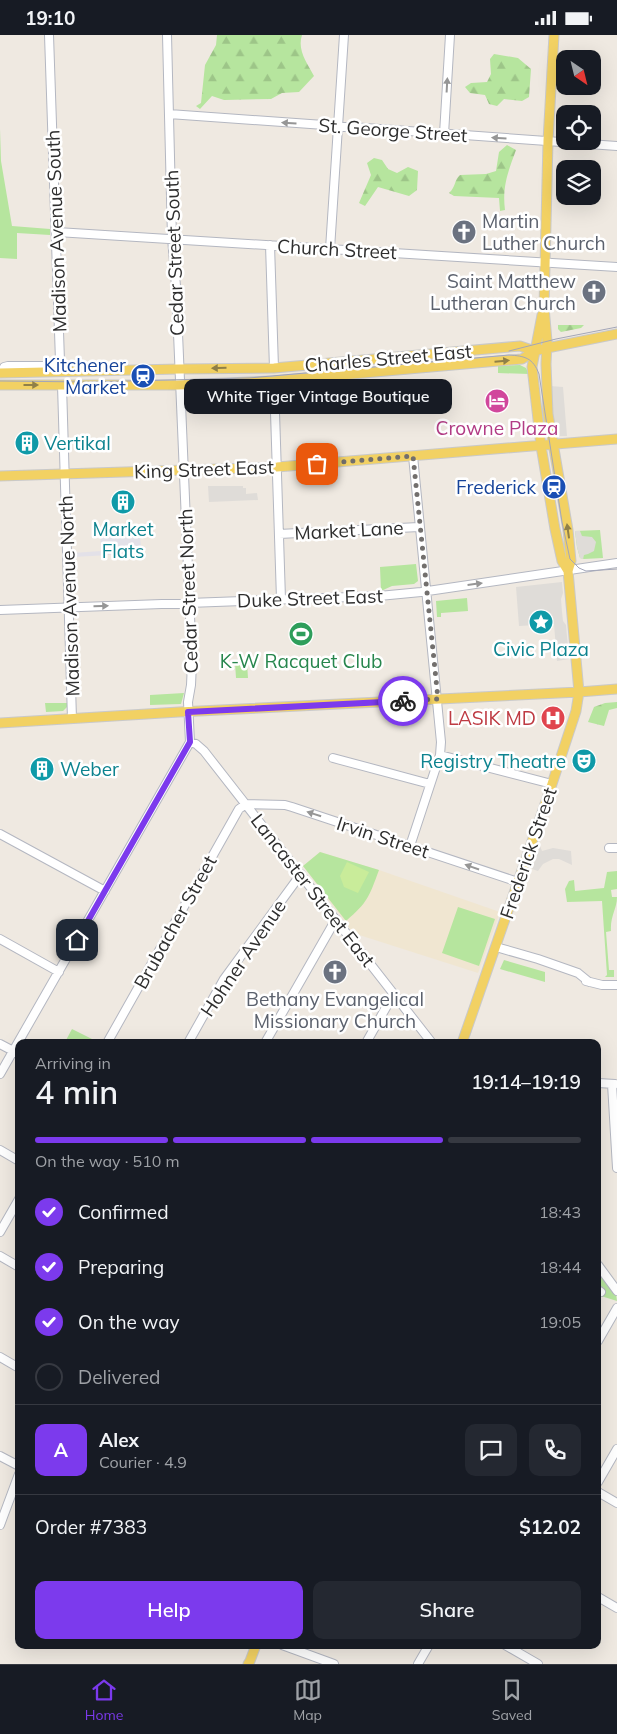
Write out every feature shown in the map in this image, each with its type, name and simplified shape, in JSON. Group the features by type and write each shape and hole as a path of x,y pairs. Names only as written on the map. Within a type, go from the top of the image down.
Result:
{"main road":[{"path":"544,307 548,141 554,35"},
{"name":"Frederick Street","path":"463,1039 552,784 576,711 579,693 568,571 571,561 568,530 548,414 544,307"},
{"name":"Frederick Street","path":"544,307 532,367 541,446 555,529 562,561 568,571"},
{"name":"Charles Street East","path":"0,385 180,385 274,381 522,359 535,351 617,334"},
{"name":"Charles Street East","path":"1,373 274,368 520,346 535,351"},
{"path":"522,359 532,367"},
{"name":"King Street East","path":"0,476 277,467 617,439"},
{"path":"0,723 579,693 617,689"},
{"path":"249,1663 254,1649"}],"street":[{"name":"Madison Avenue South","path":"1,373 4,367 8,366 54,366 60,361 50,35"},
{"name":"Cedar Street South","path":"167,35 172,238 174,243 184,470"},
{"path":"330,249 344,35"},
{"path":"444,134 450,35"},
{"name":"St. George Street","path":"169,114 617,145"},
{"name":"Church Street","path":"57,232 617,267"},
{"path":"270,245 274,368"},
{"path":"274,381 281,599"},
{"path":"62,385 65,474"},
{"path":"410,846 440,755 441,742 413,456"},
{"name":"Cedar Street North","path":"184,470 192,671 188,712 190,742"},
{"name":"Madison Avenue North","path":"65,474 72,719"},
{"name":"Market Lane","path":"279,534 420,527"},
{"name":"Duke Street East","path":"0,610 368,597 427,591 617,563"},
{"path":"23,1039 104,891 190,742"},
{"name":"Lancaster Street East","path":"190,742 196,744 204,751 429,1039"},
{"path":"440,755 552,784"},
{"path":"333,758 430,784"},
{"name":"Irvin Street","path":"246,804 285,805 518,882"},
{"name":"Brubacher Street","path":"109,1039 239,809 246,804"},
{"path":"0,834 104,891"},
{"name":"Hohner Avenue","path":"190,1039 233,965 301,874"},
{"path":"267,1039 336,919"},
{"path":"0,939 59,972"},
{"path":"496,947 538,959 570,971 581,980 602,985 617,985"},
{"path":"368,1039 394,995"},
{"path":"0,1044 15,1052"},
{"path":"0,1074 15,1054"},
{"path":"601,1083 615,1084 617,1168"},
{"path":"0,1150 15,1159"},
{"path":"0,1232 15,1206"},
{"path":"0,1256 15,1265"},
{"path":"601,1269 616,1287"},
{"path":"601,1336 617,1308"},
{"path":"0,1357 15,1365"},
{"path":"601,1477 617,1449"},
{"path":"0,1456 15,1464"},
{"path":"0,1525 15,1485"},
{"path":"601,1494 617,1503"},
{"path":"601,1599 617,1608"},
{"path":"293,1649 334,1664"},
{"path":"418,1664 427,1649"},
{"path":"512,1649 538,1664"}],"shaded area":[{"path":"550,386 563,387 567,436 554,436"},
{"path":"208,486 243,486 243,488 246,488 246,494 257,493 258,500 209,502"},
{"path":"100,528 139,528 142,556 132,557 128,554 73,557 73,553 101,551"},
{"path":"575,531 580,531 582,536 592,537 596,542 594,551 584,555 583,559 580,558"},
{"name":"Civic Plaza","path":"562,582 562,612 563,621 566,625 569,659 557,661 554,624 519,626 516,587"},
{"path":"540,846 542,851 553,848 571,851 572,865 559,859 553,859 543,864 538,871 532,869"},
{"path":"320,852 379,870 500,912 478,973 353,933 303,866"}],"green space":[{"path":"217,35 302,35 302,51 314,76 299,92 282,93 271,99 224,100 212,96 200,109 196,106 201,103 205,65 216,45"},
{"path":"494,54 518,58 531,69 529,97 522,101 504,99 497,106 489,104 485,95 470,93 465,87 471,83 487,82 491,74 490,59"},
{"path":"0,129 1,161 12,226 50,229 50,235 17,233 17,259 0,258"},
{"path":"507,145 516,150 505,187 505,210 500,211 499,198 454,196 449,193 460,175 486,174 496,171 499,152"},
{"path":"374,158 382,160 388,169 397,173 408,167 418,171 417,190 409,196 378,187 365,206 359,203 371,175 367,163"},
{"path":"558,325 584,325 581,328 561,332 558,329"},
{"path":"520,365 526,368 529,374 498,373 498,366"},
{"path":"600,530 603,558 580,558 575,531"},
{"path":"416,564 418,581 414,584 392,586 381,591 380,567"},
{"path":"467,598 468,611 441,613 441,617 437,617 436,601"},
{"path":"235,663 247,663 248,678 236,678"},
{"path":"184,693 181,704 150,705 150,695"},
{"path":"617,702 617,708 609,710 604,726 588,722 594,707 605,703"},
{"path":"45,703 68,703 68,706 63,711 46,712"},
{"path":"320,852 379,870 367,899 346,921 303,866"},
{"path":"347,862 369,872 358,893 344,887 340,876"},
{"path":"617,871 617,889 611,890 612,897 617,897 617,901 611,931 606,932 609,970 614,970 614,977 605,977 607,975 602,901 567,902 565,889 569,881 574,880 575,891 604,888 607,872"},
{"path":"458,907 495,919 479,966 442,953"},
{"path":"504,960 545,972 545,982 500,969"},
{"path":"72,1029 92,1039 67,1039"},
{"path":"601,1275 616,1294 617,1301 601,1296 604,1288 601,1286"}],"tram line":[{"path":"509,351 556,339 617,327"},
{"path":"0,381 87,382 249,378 509,355 524,357 534,364 539,374 562,522 570,559 579,568 586,571 617,569"}],"way so far":[{"path":"317,464 413,456 438,699 403,701"}],"place":[{"name":"Martin Luther Church","path":"464,232"},
{"name":"Saint Matthew Lutheran Church","path":"594,292"},
{"name":"Kitchener Market","path":"143,376"},
{"name":"Crowne Plaza","path":"497,401"},
{"name":"Vertikal","path":"27,443"},
{"name":"White Tiger Vintage Boutique","path":"317,464"},
{"name":"Frederick","path":"554,487"},
{"name":"Market Flats","path":"123,502"},
{"name":"Civic Plaza","path":"541,622"},
{"name":"K-W Racquet Club","path":"301,634"},
{"name":"LASIK MD","path":"553,718"},
{"name":"Registry Theatre","path":"584,761"},
{"name":"Weber","path":"42,769"},
{"name":"Bethany Evangelical Missionary Church","path":"335,972"}],"route":[{"path":"77,940 190,742 188,712 403,701"}]}
